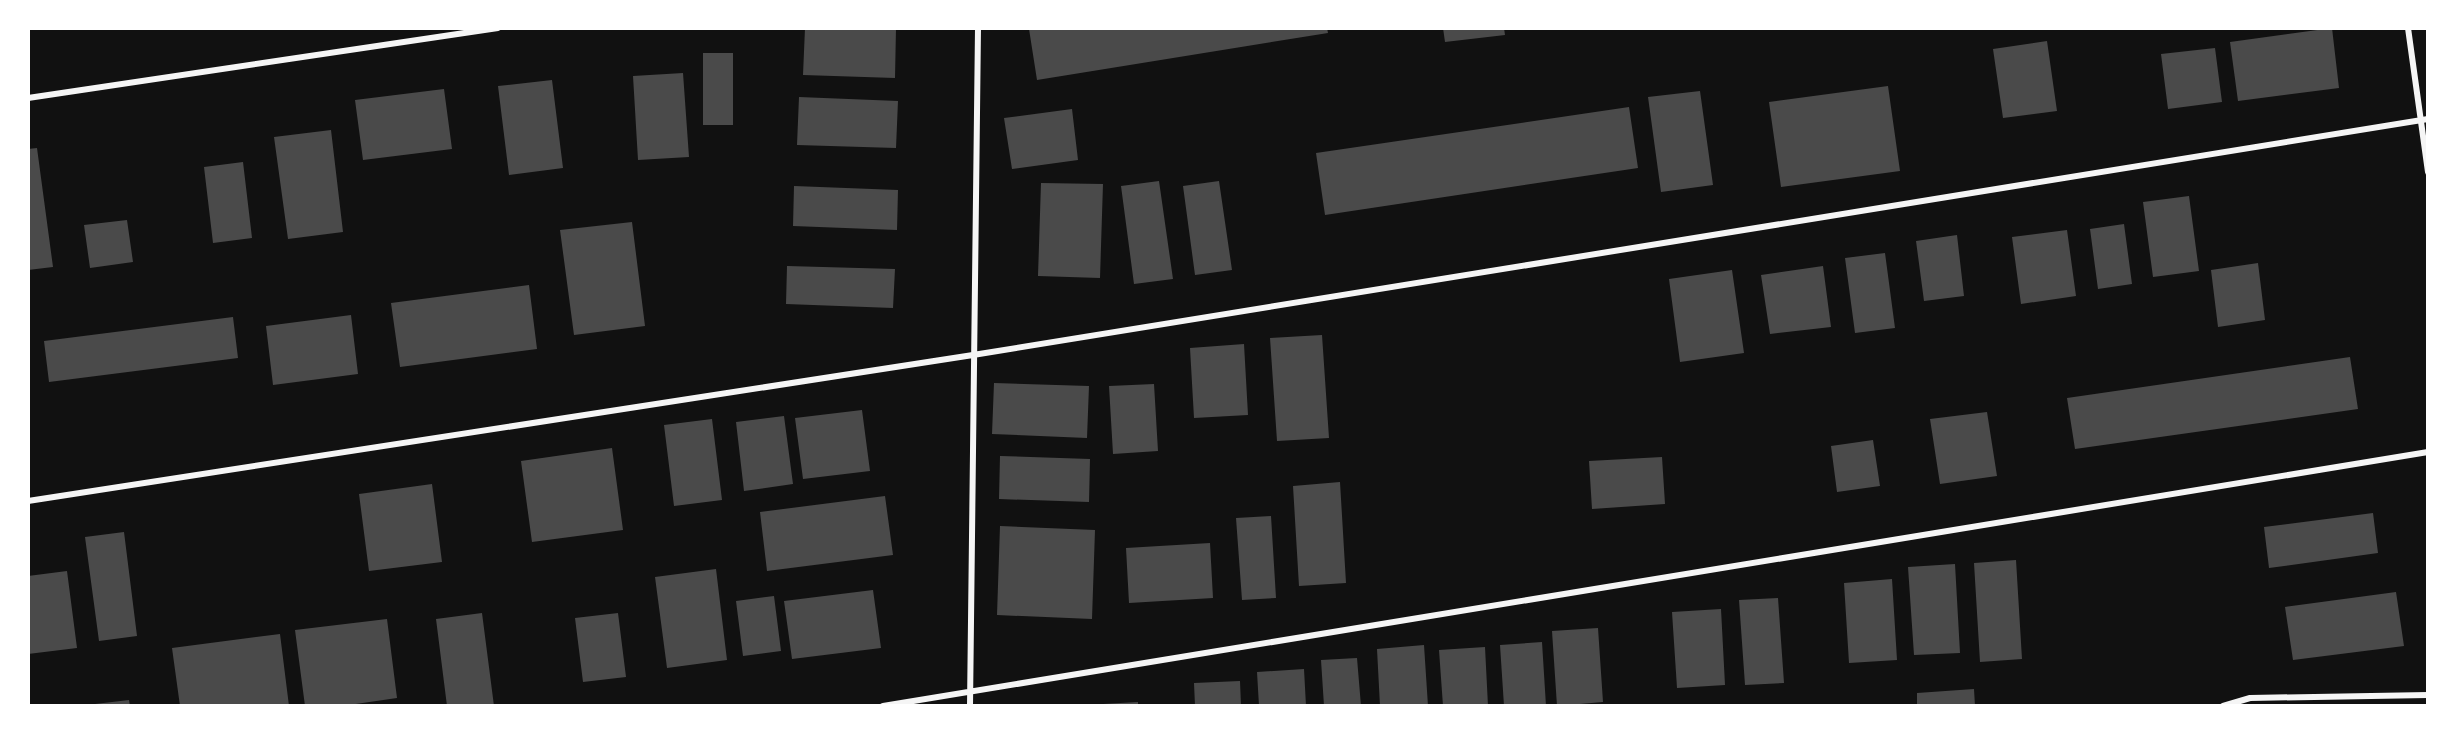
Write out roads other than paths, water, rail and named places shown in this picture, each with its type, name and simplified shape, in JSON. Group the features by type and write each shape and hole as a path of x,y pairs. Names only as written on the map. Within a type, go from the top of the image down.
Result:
{"street":[{"path":"28,98 498,28"},
{"path":"970,705 978,28"},
{"path":"2409,28 2424,120 2427,172"},
{"path":"28,501 973,355 2424,120"},
{"path":"883,705 2427,452"},
{"path":"2223,705 2250,698 2427,695"}]}
